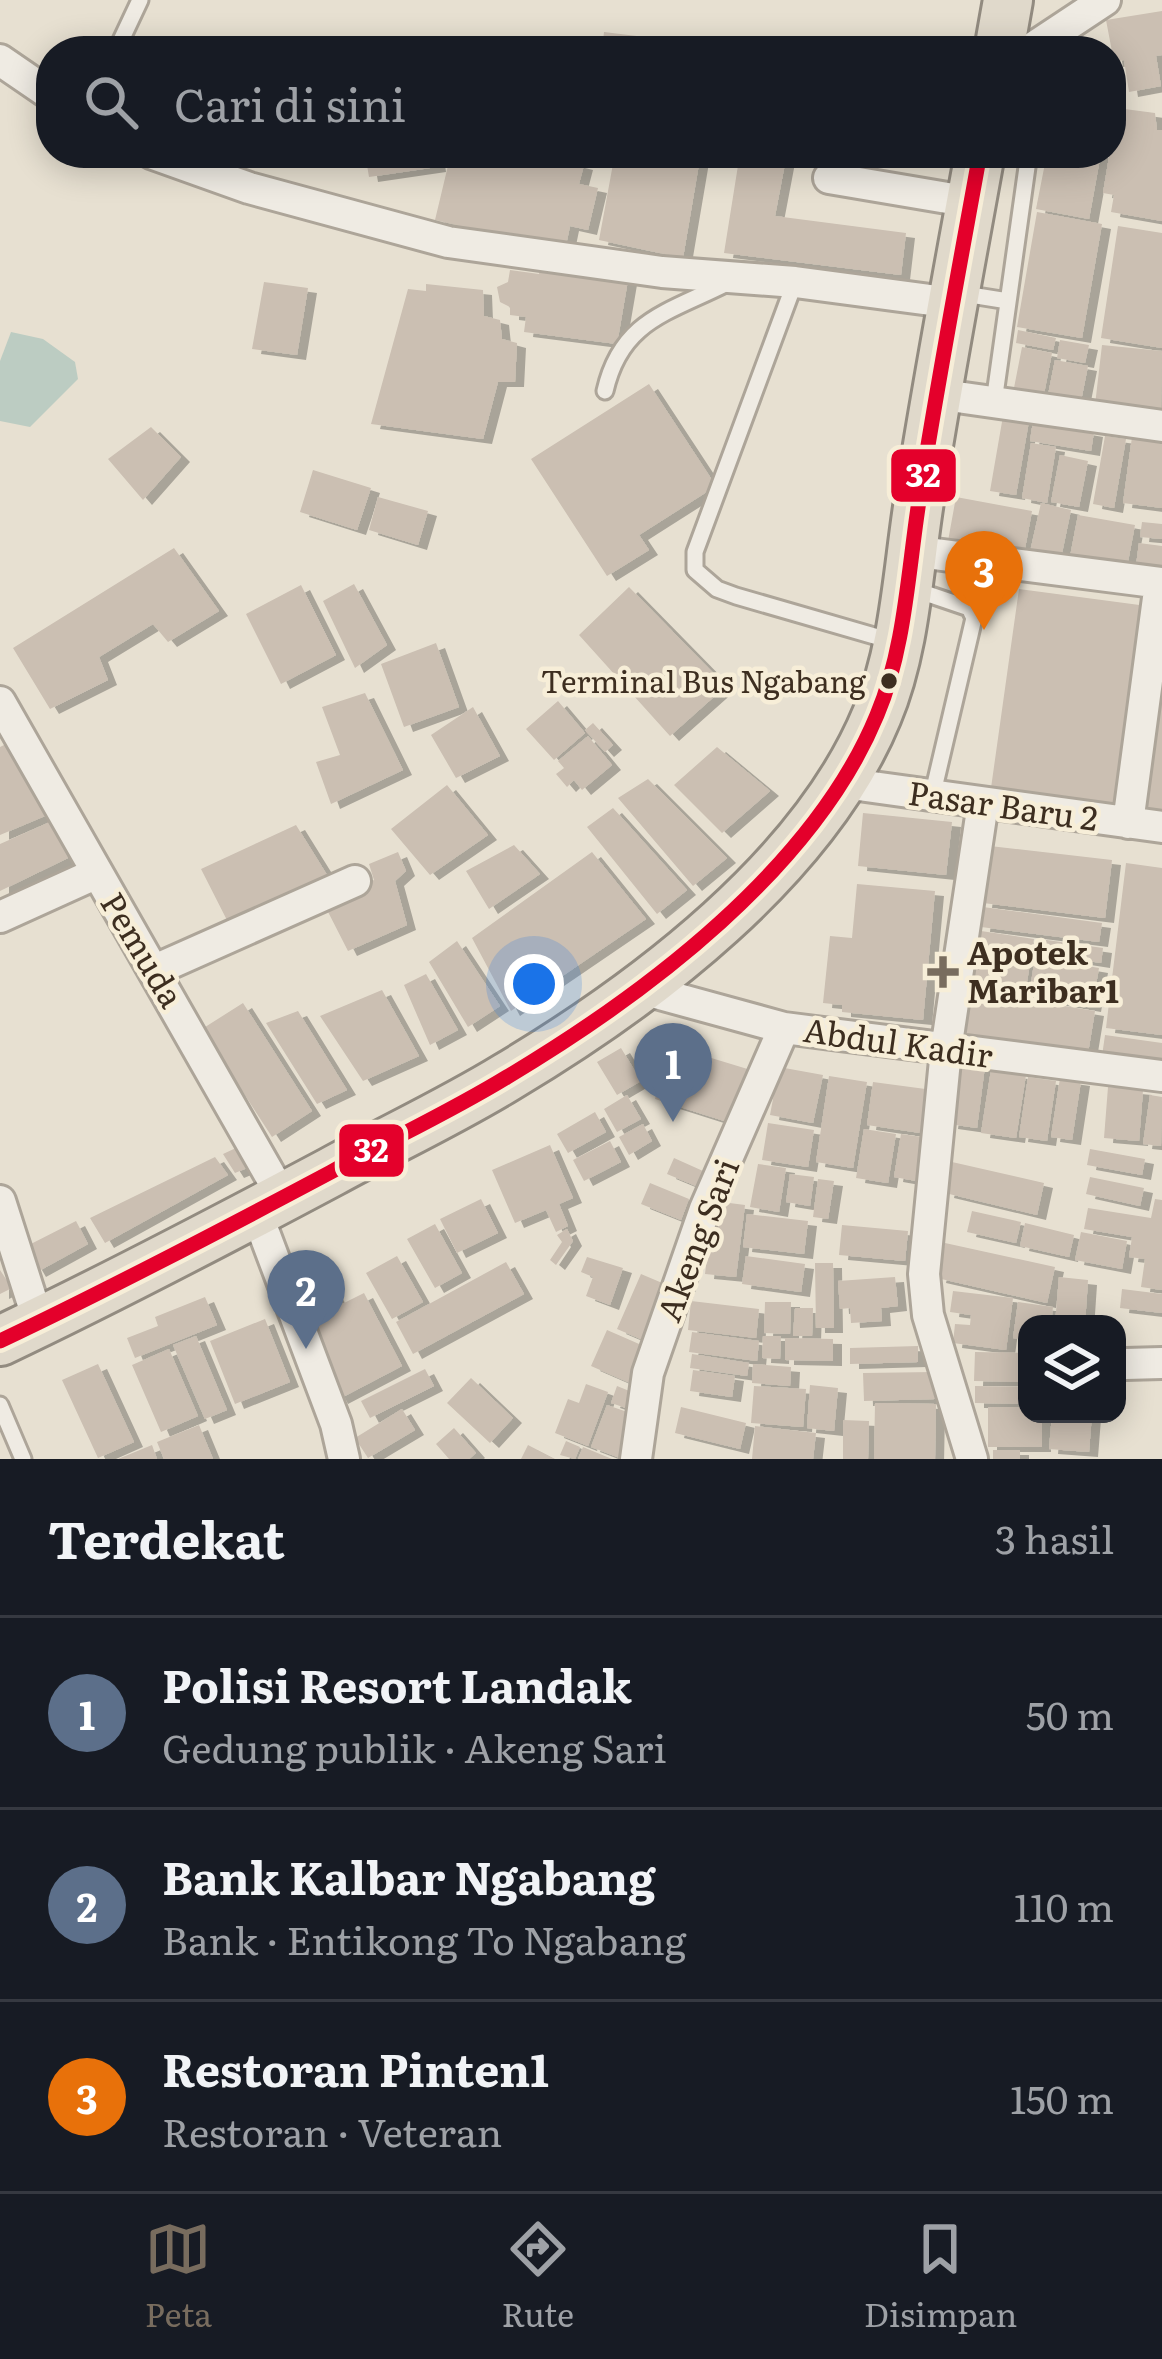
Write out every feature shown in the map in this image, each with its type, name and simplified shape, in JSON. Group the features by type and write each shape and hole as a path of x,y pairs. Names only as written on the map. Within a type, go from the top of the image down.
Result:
{"highway":[{"path":"1002,36 1009,0"},
{"path":"20,1332 270,1206 507,1077 638,988 725,916 791,848 844,783 879,712 898,643 954,298 996,206 985,168"}],"street":[{"path":"1051,36 1105,0"},
{"path":"0,60 36,84"},
{"path":"193,168 249,188 448,242 662,272 954,298"},
{"path":"829,178 996,206"},
{"path":"936,394 1162,426"},
{"path":"908,569 1161,583 1128,823"},
{"name":"Pemuda","path":"0,702 154,970 270,1206 344,1459"},
{"name":"Pasar Baru 2","path":"844,783 1162,827"},
{"path":"972,1459 928,1315 924,1274 946,1050 983,803"},
{"path":"0,917 97,873"},
{"path":"154,970 355,881"},
{"name":"Abdul Kadir","path":"638,988 784,1028 1162,1076"},
{"name":"Akeng Sari","path":"636,1459 648,1373 705,1209 784,1028"},
{"path":"0,1202 20,1332"},
{"path":"1126,1364 1162,1363"}],"lane":[{"path":"123,36 140,0"},
{"path":"994,403 1008,301 996,206 1021,168"},
{"path":"604,392 609,371 632,333 736,278"},
{"path":"795,282 695,552 695,570 717,590 898,643"},
{"path":"954,298 1008,301"},
{"path":"908,569 969,608 974,618 932,797"},
{"path":"0,1405 23,1459"}],"shaded area":[{"path":"11,332 43,339 75,362 78,379 30,427 0,421 0,361"}],"building":[{"path":"1162,11 1162,55 1156,56 1161,86 1129,92 1126,36 1109,36 1106,20"},
{"path":"1126,109 1155,113 1157,130 1162,130 1162,221 1111,212 1114,195 1103,193 1107,168 1126,168"},
{"path":"368,168 430,168 369,177"},
{"path":"447,168 583,168 579,184 598,188 588,230 570,226 565,250 435,220"},
{"path":"612,168 698,168 683,258 599,240"},
{"path":"738,168 784,168 775,216 906,233 901,275 724,253"},
{"path":"1044,168 1098,168 1089,219 1036,209"},
{"path":"1037,212 1102,224 1082,338 1017,327"},
{"path":"1118,226 1162,233 1162,348 1101,338"},
{"path":"541,265 628,280 617,344 524,332 526,317 510,315 497,287 508,282 510,270 539,274"},
{"path":"264,282 308,288 297,355 252,349"},
{"path":"426,284 483,290 484,316 500,320 502,339 517,343 515,382 498,382 483,439 371,424 408,289 426,291"},
{"path":"1018,330 1056,338 1053,350 1016,343"},
{"path":"1060,340 1089,345 1085,363 1057,358"},
{"path":"1102,345 1162,351 1161,412 1095,405"},
{"path":"1022,347 1052,353 1042,404 1012,398"},
{"path":"1055,360 1088,366 1079,411 1046,405"},
{"path":"649,384 716,486 639,535 649,550 607,576 531,459"},
{"path":"1003,416 1029,421 1016,495 990,491"},
{"path":"1033,421 1094,432 1091,451 1030,441"},
{"path":"151,427 181,457 143,500 108,459"},
{"path":"1105,436 1126,439 1114,508 1093,504"},
{"path":"1132,437 1162,440 1162,508 1123,503"},
{"path":"1031,443 1056,447 1047,503 1022,498"},
{"path":"1060,455 1088,461 1079,507 1051,502"},
{"path":"313,470 371,488 357,530 300,512"},
{"path":"378,497 428,511 418,545 369,530"},
{"path":"956,497 1032,511 1024,554 948,541"},
{"path":"1041,503 1071,510 1061,558 1030,552"},
{"path":"1078,515 1135,525 1126,572 1069,562"},
{"path":"1142,522 1162,524 1162,539 1140,537"},
{"path":"1139,543 1162,546 1162,576 1135,573"},
{"path":"174,548 219,611 168,642 153,624 99,657 108,680 50,709 13,648"},
{"path":"354,584 387,645 355,668 323,601"},
{"path":"301,585 336,655 281,684 246,614"},
{"path":"629,587 726,686 670,736 579,635"},
{"path":"1019,589 1147,606 1118,806 991,788"},
{"path":"436,643 459,707 404,727 381,664"},
{"path":"1162,681 1162,815 1145,813"},
{"path":"365,693 403,770 331,804 316,762 340,755 322,707"},
{"path":"558,701 585,733 554,760 526,729"},
{"path":"473,707 500,756 456,778 431,735"},
{"path":"593,723 613,745 605,752 585,730"},
{"path":"588,736 612,765 582,790 574,780 567,787 556,774 564,768 558,761"},
{"path":"12,741 45,816 0,835 0,747"},
{"path":"717,747 770,791 722,833 674,785"},
{"path":"648,779 727,858 693,886 618,798"},
{"path":"447,785 488,835 430,875 391,829"},
{"path":"613,808 687,890 657,914 587,827"},
{"path":"863,813 952,822 946,875 858,866"},
{"path":"50,822 68,858 0,891 0,844"},
{"path":"296,825 332,883 234,934 201,869"},
{"path":"514,845 540,874 489,909 466,871"},
{"path":"990,846 1112,860 1105,918 983,903"},
{"path":"398,852 406,871 395,881 407,925 348,951 325,906 374,880 369,864"},
{"path":"592,852 646,919 511,1011 472,938"},
{"path":"1126,863 1162,868 1162,1035 1106,1028"},
{"path":"857,884 935,891 923,1020 842,1012 842,1005 823,1003 830,936 852,938"},
{"path":"983,907 1102,923 1099,942 981,927"},
{"path":"981,931 1034,939 1025,994 972,985"},
{"path":"1040,939 1103,948 1101,963 1037,953"},
{"path":"457,941 500,1006 468,1027 429,962"},
{"path":"1035,957 1099,968 1092,1007 1029,996"},
{"path":"426,974 458,1030 430,1045 404,985"},
{"path":"382,990 419,1056 363,1081 320,1016"},
{"path":"972,991 1095,1011 1086,1065 963,1045"},
{"path":"243,1003 312,1111 272,1137 202,1029"},
{"path":"298,1011 347,1090 317,1104 266,1023"},
{"path":"1105,1035 1162,1043 1162,1072 1101,1063"},
{"path":"656,1045 754,1071 737,1125 655,1099 659,1083 646,1079"},
{"path":"621,1048 641,1081 617,1095 597,1062"},
{"path":"957,1062 985,1066 977,1128 949,1124"},
{"path":"779,1067 823,1075 813,1123 770,1115"},
{"path":"991,1070 1026,1075 1016,1138 981,1133"},
{"path":"829,1076 867,1082 853,1168 816,1162"},
{"path":"1028,1077 1056,1081 1047,1141 1019,1137"},
{"path":"1060,1078 1081,1081 1072,1140 1051,1137"},
{"path":"873,1082 933,1090 927,1134 867,1125"},
{"path":"1108,1087 1143,1090 1139,1141 1104,1138"},
{"path":"627,1095 641,1119 617,1132 604,1109"},
{"path":"1150,1095 1162,1097 1161,1146 1143,1144"},
{"path":"595,1112 606,1132 568,1153 557,1134"},
{"path":"768,1123 814,1130 808,1167 762,1160"},
{"path":"643,1124 652,1141 629,1155 619,1137"},
{"path":"864,1129 896,1134 888,1183 856,1178"},
{"path":"901,1134 929,1138 922,1182 894,1177"},
{"path":"610,1141 621,1162 584,1181 573,1160"},
{"path":"550,1145 573,1198 559,1204 568,1226 556,1232 546,1210 515,1223 492,1170"},
{"path":"236,1148 247,1168 235,1173 223,1154"},
{"path":"1090,1149 1145,1159 1142,1175 1087,1165"},
{"path":"215,1157 228,1175 105,1243 90,1218"},
{"path":"674,1158 703,1171 696,1186 667,1174"},
{"path":"952,1162 1044,1183 1037,1215 945,1193"},
{"path":"758,1164 786,1168 779,1212 750,1207"},
{"path":"790,1174 814,1177 810,1206 786,1202"},
{"path":"1090,1177 1144,1188 1140,1206 1086,1194"},
{"path":"818,1179 834,1181 828,1219 813,1217"},
{"path":"650,1183 689,1199 681,1220 641,1204"},
{"path":"481,1199 498,1233 457,1253 440,1219"},
{"path":"1155,1199 1162,1200 1162,1290 1141,1287 1145,1259 1129,1257 1132,1237 1084,1229 1088,1208 1151,1218"},
{"path":"714,1201 745,1205 736,1277 705,1274"},
{"path":"972,1211 1021,1222 1016,1243 967,1232"},
{"path":"747,1214 808,1221 804,1254 743,1247"},
{"path":"76,1221 88,1244 37,1272 23,1248"},
{"path":"1025,1223 1074,1235 1069,1257 1020,1246"},
{"path":"435,1224 462,1273 435,1288 407,1239"},
{"path":"842,1225 908,1231 905,1261 839,1255"},
{"path":"567,1229 573,1241 556,1265 550,1260 562,1242 557,1235"},
{"path":"1081,1232 1127,1241 1122,1269 1075,1260"},
{"path":"945,1243 1055,1267 1047,1303 937,1278"},
{"path":"397,1256 423,1302 392,1319 366,1273"},
{"path":"746,1256 805,1264 801,1292 742,1284"},
{"path":"587,1257 623,1268 610,1305 586,1296 593,1277 581,1272"},
{"path":"506,1262 524,1294 413,1354 396,1322"},
{"path":"815,1263 833,1263 834,1328 816,1328"},
{"path":"0,1270 12,1288 0,1294"},
{"path":"641,1274 667,1285 643,1340 617,1329"},
{"path":"895,1277 898,1306 881,1308 882,1321 851,1323 850,1308 840,1309 838,1281"},
{"path":"1059,1277 1088,1280 1086,1315 1056,1315"},
{"path":"326,1280 340,1305 364,1293 402,1366 339,1399 301,1325 320,1315 307,1289"},
{"path":"1122,1289 1162,1294 1162,1313 1120,1308"},
{"path":"953,1291 1013,1298 1006,1350 953,1343 955,1324 970,1325 971,1315 950,1312"},
{"path":"205,1297 217,1325 135,1358 127,1338 158,1326 155,1317"},
{"path":"691,1301 759,1309 756,1338 688,1330"},
{"path":"765,1302 791,1302 790,1334 764,1333"},
{"path":"1018,1302 1053,1307 1052,1315 1018,1315 1018,1339 1013,1338"},
{"path":"795,1308 813,1308 812,1336 793,1336"},
{"path":"265,1319 290,1382 235,1404 210,1341"},
{"path":"607,1330 646,1347 630,1383 591,1366"},
{"path":"692,1332 759,1341 757,1361 689,1352"},
{"path":"196,1336 227,1410 205,1419 173,1345"},
{"path":"763,1336 781,1336 780,1359 762,1358"},
{"path":"785,1338 833,1339 833,1361 785,1360"},
{"path":"918,1346 918,1362 850,1364 850,1348"},
{"path":"169,1349 198,1416 161,1432 132,1365"},
{"path":"975,1352 1018,1353 1018,1382 974,1381"},
{"path":"692,1354 749,1363 747,1376 690,1368"},
{"path":"98,1364 134,1442 98,1458 62,1380"},
{"path":"753,1364 791,1367 790,1386 752,1383"},
{"path":"425,1369 434,1386 370,1418 361,1401"},
{"path":"693,1370 735,1376 732,1397 690,1391"},
{"path":"934,1372 935,1399 864,1401 863,1373"},
{"path":"471,1378 513,1418 490,1443 447,1403"},
{"path":"586,1384 608,1392 588,1446 555,1433 568,1399 579,1403"},
{"path":"810,1385 838,1388 834,1431 807,1428"},
{"path":"617,1386 632,1392 626,1408 611,1403"},
{"path":"754,1386 806,1389 803,1427 751,1423"},
{"path":"975,1386 1018,1387 1018,1404 975,1403"},
{"path":"875,1403 936,1404 935,1459 874,1459"},
{"path":"607,1405 636,1415 620,1458 591,1447"},
{"path":"681,1407 746,1423 740,1449 675,1433"},
{"path":"988,1407 1018,1407 1018,1423 1042,1423 1042,1447 988,1447"},
{"path":"402,1409 415,1430 368,1458 355,1438"},
{"path":"843,1420 869,1421 868,1459 843,1459"},
{"path":"1051,1423 1091,1423 1089,1452 1049,1449"},
{"path":"199,1425 213,1459 164,1459 157,1442"},
{"path":"755,1426 816,1433 813,1459 752,1459"},
{"path":"454,1428 476,1453 469,1459 449,1459 436,1444"},
{"path":"566,1441 580,1447 575,1459 560,1455"},
{"path":"152,1445 157,1459 118,1459"},
{"path":"528,1445 555,1459 521,1459"},
{"path":"583,1447 612,1459 578,1459"},
{"path":"993,1450 1020,1450 1020,1459 993,1459"}],"transit line":[{"name":"32","path":"0,1341 442,1114 560,1044 669,966 720,922 812,824 849,771 877,715 894,664 977,168"}],"place":[{"name":"Restoran Pinten1","path":"984,630"},
{"name":"Terminal Bus Ngabang","path":"889,681"},
{"name":"Apotek Maribar1","path":"943,972"},
{"name":"Polisi Resort Landak","path":"673,1122"},
{"name":"Bank Kalbar Ngabang","path":"306,1349"}]}
